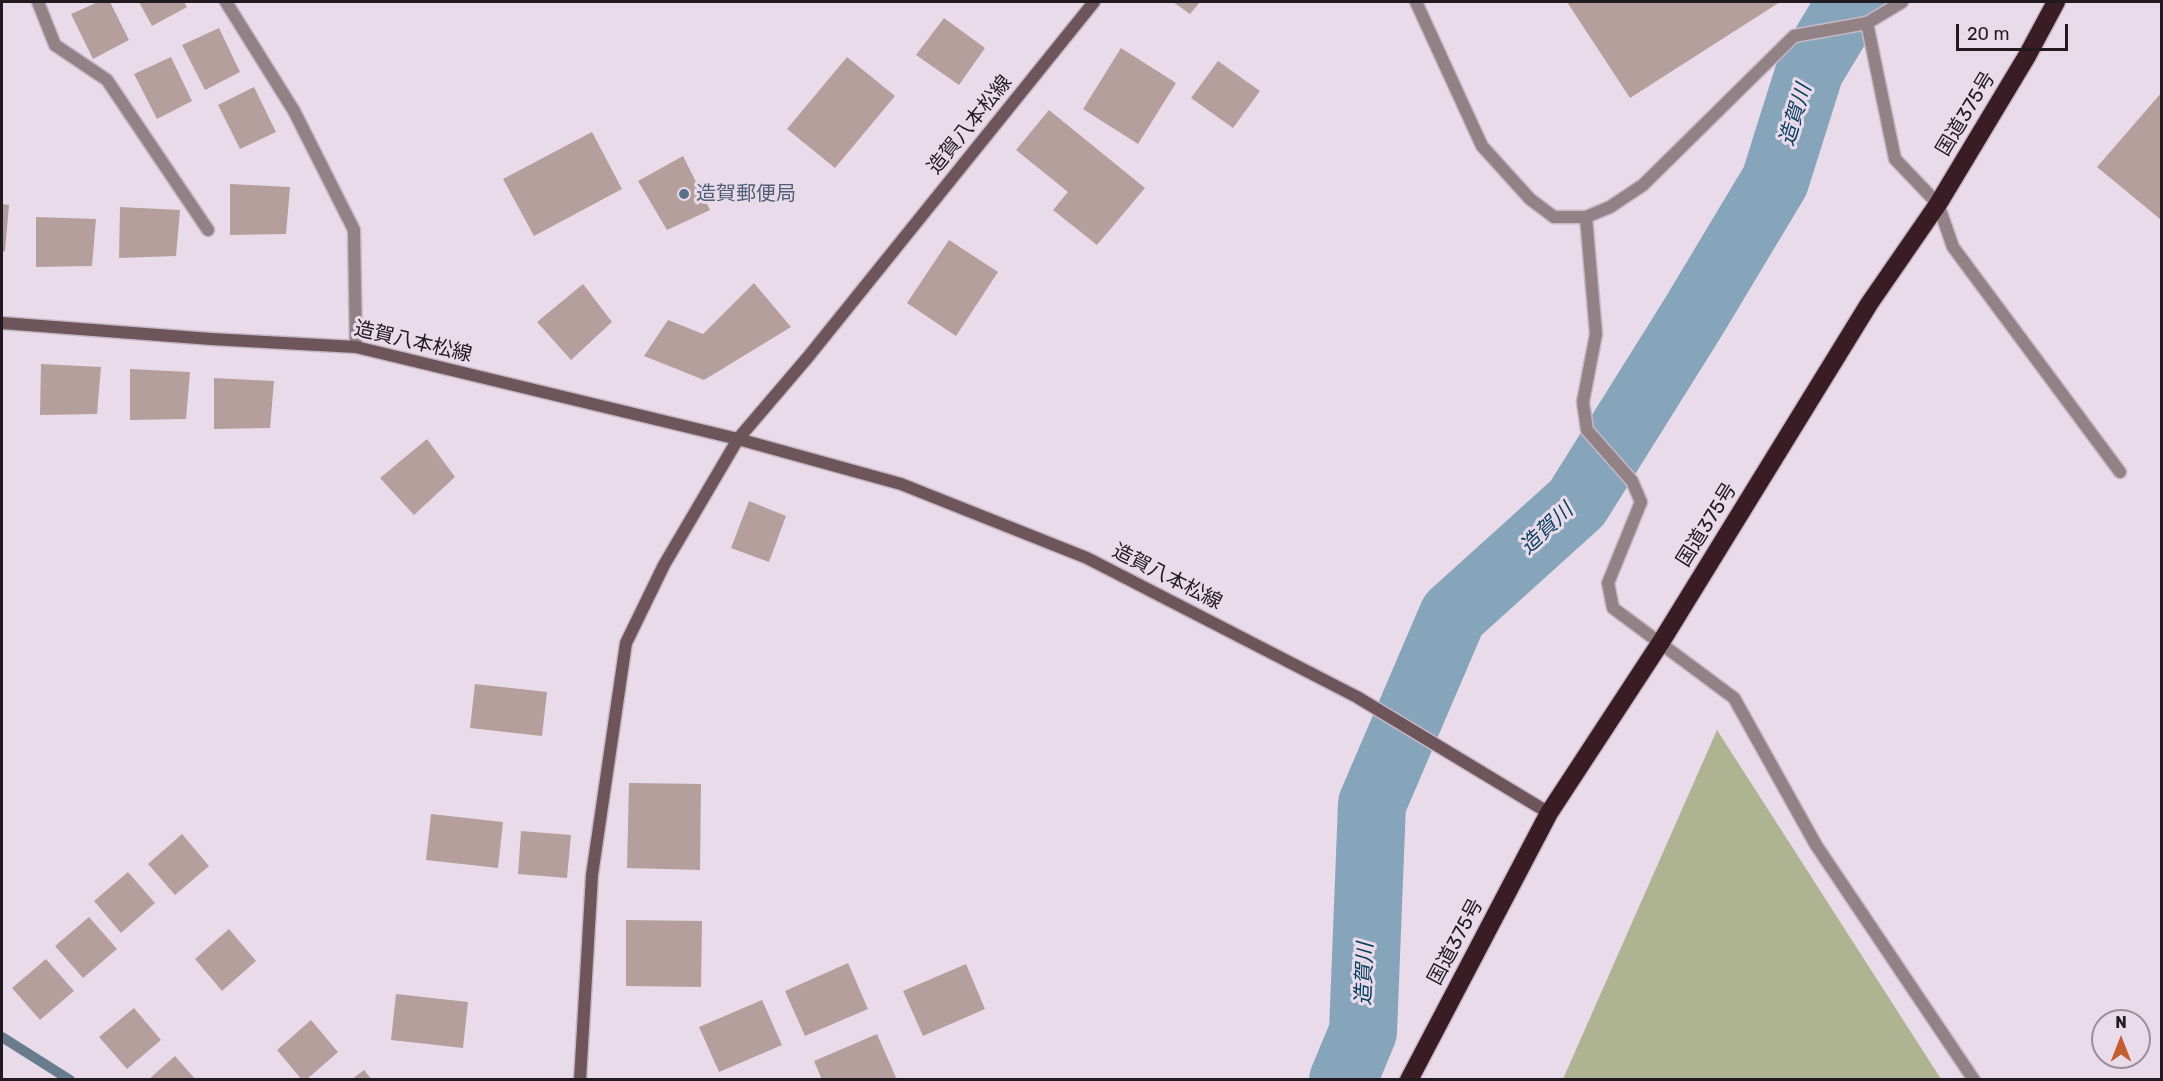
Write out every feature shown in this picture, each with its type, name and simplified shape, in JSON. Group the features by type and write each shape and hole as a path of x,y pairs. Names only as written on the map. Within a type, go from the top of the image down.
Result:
{"highway":[{"name":"国道375号","path":"1409,1080 1549,813 1661,642 1869,304 1938,204 2027,56 2056,2"}],"main road":[{"name":"造賀八本松線","path":"738,440 808,357 1094,2"},
{"name":"造賀八本松線","path":"2,323 211,339 356,347 738,440 901,484 1087,558 1357,697 1549,813"},
{"path":"580,1080 592,875 626,643 664,565 738,440"}],"street":[{"path":"38,2 55,45 107,80 208,230"},
{"path":"226,2 294,111 354,230 356,347"},
{"path":"1416,2 1482,146 1530,199 1554,217 1586,217 1610,207 1643,185 1794,36 1867,23 1902,2"},
{"path":"1867,23 1895,159 1938,204 1953,247 2120,472"},
{"path":"1586,217 1596,334 1583,402 1587,430 1632,481 1641,502 1608,583 1613,608 1734,699 1816,845 1974,1080"}],"green space":[{"path":"1717,730 1941,1079 1563,1079"}],"building":[{"path":"98,2 110,2 129,40 93,59 71,14"},
{"path":"139,2 184,2 187,7 152,26"},
{"path":"1173,2 1200,2 1190,14"},
{"path":"1567,2 1780,2 1630,98"},
{"path":"944,18 985,48 959,85 916,55"},
{"path":"219,28 240,72 205,90 182,45"},
{"path":"1121,48 1176,83 1138,144 1083,109"},
{"path":"171,57 192,101 157,119 134,74"},
{"path":"847,57 895,96 835,168 787,129"},
{"path":"1218,61 1260,91 1233,128 1191,98"},
{"path":"254,87 276,132 240,149 218,105"},
{"path":"2162,92 2162,217 2160,219 2097,167"},
{"path":"1049,110 1145,188 1097,245 1053,210 1068,192 1016,150"},
{"path":"592,132 622,189 534,236 503,179"},
{"path":"683,156 710,210 667,230 638,181"},
{"path":"230,184 290,187 286,234 230,235"},
{"path":"2,204 9,205 5,251 2,252"},
{"path":"120,207 180,210 176,256 119,258"},
{"path":"36,217 96,219 92,266 36,267"},
{"path":"949,240 998,272 956,336 907,303"},
{"path":"754,283 791,327 704,380 644,356 668,320 703,334"},
{"path":"583,284 612,322 571,360 537,322"},
{"path":"41,364 101,367 97,414 40,415"},
{"path":"130,369 190,372 186,419 130,420"},
{"path":"214,378 274,381 270,428 214,429"},
{"path":"427,439 455,477 414,515 380,478"},
{"path":"749,501 786,516 769,562 731,548"},
{"path":"475,684 547,692 542,736 470,728"},
{"path":"629,783 701,784 700,870 627,868"},
{"path":"431,814 503,822 498,868 426,860"},
{"path":"521,831 571,835 567,878 518,874"},
{"path":"182,834 209,866 175,895 148,864"},
{"path":"128,872 155,903 121,933 94,901"},
{"path":"89,917 117,949 83,978 55,946"},
{"path":"626,920 702,921 701,987 626,986"},
{"path":"229,929 256,961 222,991 195,959"},
{"path":"46,959 74,991 40,1020 12,988"},
{"path":"848,963 868,1009 805,1036 785,991"},
{"path":"966,964 985,1009 923,1036 903,991"},
{"path":"396,994 468,1002 463,1048 391,1040"},
{"path":"762,1000 782,1045 719,1072 699,1027"},
{"path":"134,1008 161,1040 127,1069 99,1037"},
{"path":"311,1020 338,1052 306,1080 302,1080 277,1050"},
{"path":"877,1034 897,1080 822,1080 814,1061"},
{"path":"175,1056 196,1080 148,1080"},
{"path":"364,1070 372,1080 351,1080"}],"waterway":[{"name":"造賀川","path":"1343,1080 1363,1032 1372,804 1453,615 1577,503 1775,181 1810,70 1851,2"},
{"path":"2,1037 70,1080"}],"place":[{"name":"造賀郵便局","path":"684,194"}]}
